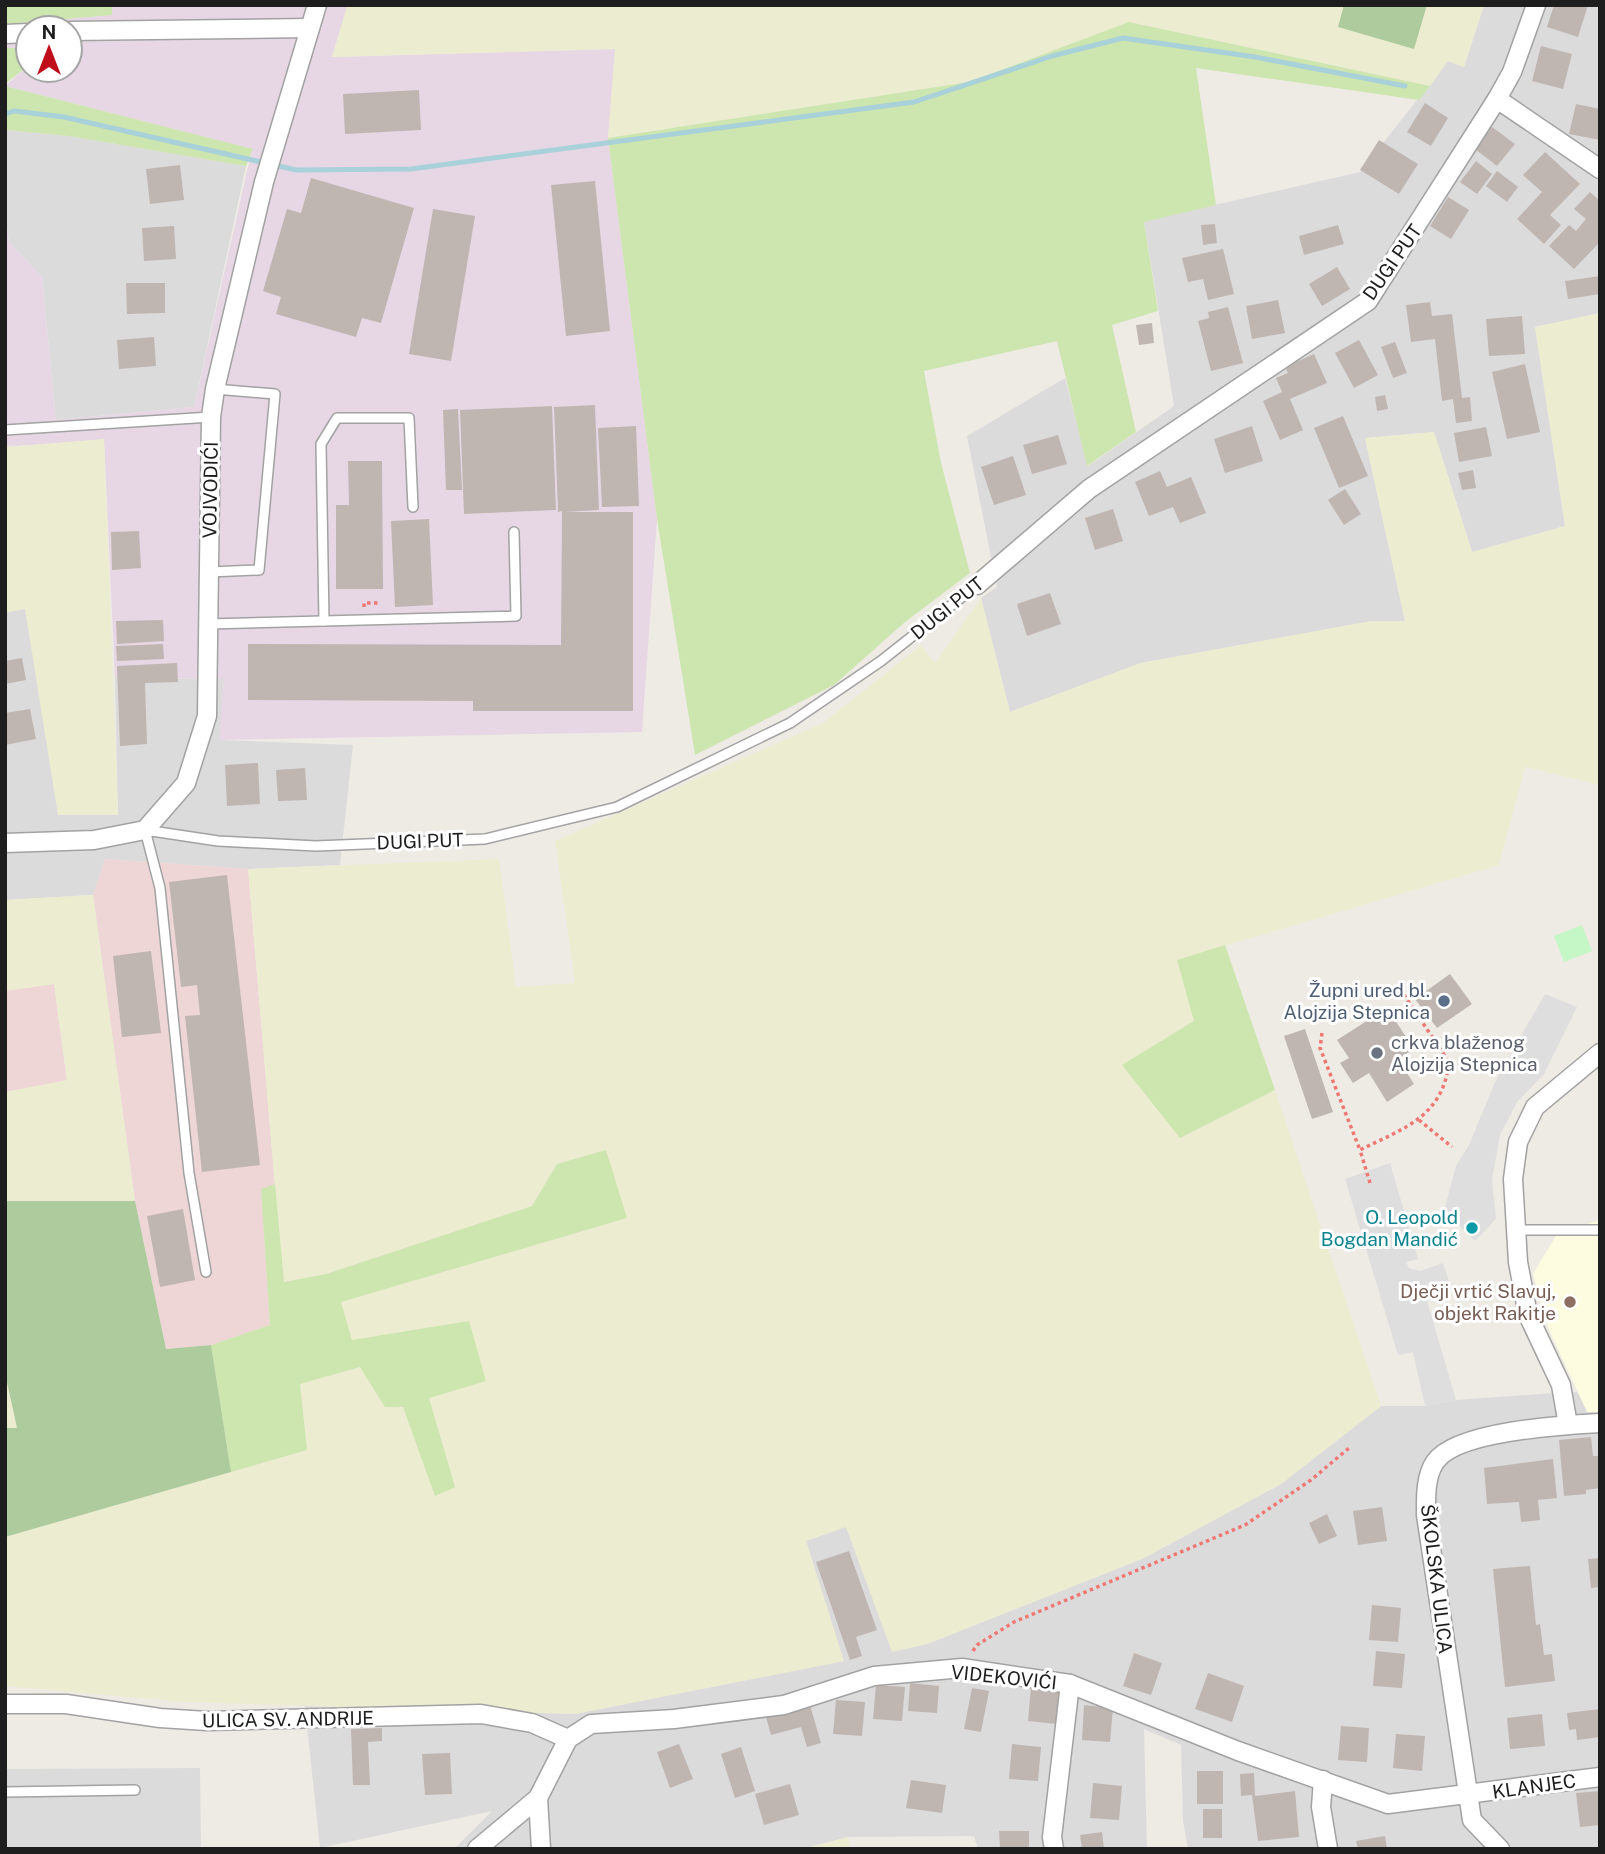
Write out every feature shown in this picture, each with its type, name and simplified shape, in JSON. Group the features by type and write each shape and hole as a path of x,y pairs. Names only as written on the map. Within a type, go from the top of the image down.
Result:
{"street":[{"name":"VOJVODIĆI","path":"145,830 186,783 207,716 211,416 215,389 272,150 317,5"},
{"name":"DUGI PUT","path":"977,584 1088,489 1368,301 1497,100 1512,72 1536,5"},
{"path":"84,31 310,29"},
{"path":"1497,100 1600,169"},
{"path":"5,843 94,840 145,830"},
{"path":"1569,1425 1560,1385 1528,1315 1515,1230 1513,1179 1518,1142 1535,1107 1600,1053"},
{"name":"ŠKOLSKA ULICA","path":"1467,1796 1426,1515 1426,1486 1435,1462 1451,1449 1508,1431 1600,1423"},
{"name":"VIDEKOVIĆI","path":"568,1739 591,1724 674,1719 784,1705 874,1676 962,1668 1070,1684 1238,1751 1388,1804 1467,1796"},
{"path":"1054,1849 1052,1837 1070,1684"},
{"name":"ULICA SV. ANDRIJE","path":"5,1704 65,1704 160,1718 207,1721 481,1714 532,1723 568,1739"},
{"path":"477,1849 538,1798 568,1739"},
{"name":"KLANJEC","path":"1467,1796 1600,1777"},
{"path":"1323,1780 1321,1807 1328,1849"},
{"path":"1467,1796 1472,1821 1500,1849"},
{"path":"538,1798 541,1849"}],"lane":[{"path":"209,572 258,570 275,394 215,389"},
{"path":"5,430 211,416"},
{"path":"324,621 321,444 337,418 409,418 413,507"},
{"path":"208,624 516,616 514,532"},
{"name":"DUGI PUT","path":"145,830 218,841 316,846 485,839 617,807 790,723 881,661 977,584"},
{"path":"145,830 160,888 189,1173 206,1272"},
{"path":"1515,1230 1600,1230"},
{"path":"5,1792 135,1790"}],"path":[{"path":"1360,1150 1419,1120 1436,1102 1447,1079 1449,1062 1402,992"},
{"path":"1322,1033 1320,1048 1370,1183"},
{"path":"1419,1120 1452,1147"},
{"path":"962,1668 977,1645 1014,1622 1245,1525 1311,1480 1349,1448"}],"shaded area":[{"path":"112,5 382,5 347,7 332,57 616,49 608,138 657,519 642,732 219,740 224,679 115,678 104,440 5,447 5,214 9,242 42,277 56,420 194,407 252,149 5,86 14,78 14,84 84,84 84,17 111,15"},
{"path":"1484,5 1600,5 1600,313 1535,327 1565,526 1472,552 1434,432 1365,438 1405,621 1372,621 1141,663 1010,712 981,598 997,587 967,436 1065,378 1088,466 1174,406 1144,221 1360,172 1448,61 1464,67"},
{"path":"14,23 14,48 5,48 5,24"},
{"path":"5,130 69,136 246,166 194,407 56,420 42,277 9,242 5,214"},
{"path":"25,608 118,815 115,678 224,679 220,740 353,745 340,865 248,869 105,859 93,895 5,900 5,613"},
{"path":"105,859 248,869 275,1184 261,1190 270,1325 211,1345 166,1349 135,1201 93,895"},
{"path":"54,984 67,1081 5,1092 5,991"},
{"path":"1545,994 1577,1007 1544,1074 1517,1102 1500,1135 1492,1180 1496,1219 1475,1241 1444,1211 1456,1166 1469,1145 1495,1082"},
{"path":"1390,1163 1418,1259 1406,1262 1409,1268 1420,1271 1443,1263 1452,1290 1427,1301 1456,1400 1425,1406 1413,1352 1398,1355 1345,1179"},
{"name":"Dječji vrtić Slavuj, objekt Rakitje","path":"1600,1220 1600,1412 1587,1412 1549,1330 1533,1274 1557,1234"},
{"path":"1568,1392 1600,1393 1600,1849 1188,1849 1183,1821 1181,1745 1144,1729 1147,1849 978,1849 974,1836 848,1837 803,1849 454,1849 492,1811 320,1848 305,1706 575,1714 843,1661 806,1541 847,1526 892,1651 927,1644 1142,1559 1281,1484 1381,1406 1425,1406 1456,1400"},
{"path":"200,1768 201,1849 5,1849 5,1769"}],"green space":[{"path":"5,5 112,5 112,15 84,17 84,14 14,14 14,23 5,24"},
{"path":"1344,5 1427,5 1414,49 1338,27"},
{"path":"1484,5 1464,67 1448,61 1430,86 1129,22 969,82 608,138 615,49 332,57 347,7"},
{"path":"1129,22 1430,86 1419,100 1196,68 1216,205 1144,222 1158,311 1112,325 1136,432 1087,466 1057,341 924,371 941,463 970,573 905,622 834,685 695,755 657,519 608,138 969,82"},
{"path":"5,48 14,48 14,77 5,84"},
{"path":"5,86 253,149 246,166 69,136 5,130"},
{"path":"1600,313 1600,785 1525,767 1499,865 1177,960 1195,1021 1181,1138 1275,1090 1381,1406 1281,1484 1142,1559 927,1644 892,1652 846,1527 806,1541 844,1661 575,1714 184,1702 5,1686 5,1537 307,1450 300,1383 361,1367 385,1407 403,1407 435,1495 455,1487 429,1398 352,1340 340,1302 627,1218 605,1150 557,1164 532,1206 326,1274 283,1282 248,869 499,859 516,987 575,983 555,841 823,723 921,645 935,663 981,598 1010,712 1141,663 1372,621 1405,621 1365,438 1434,432 1472,552 1565,526 1535,327"},
{"path":"104,439 118,815 58,815 25,609 5,613 5,447"},
{"path":"93,895 135,1201 5,1201 5,1092 67,1080 54,984 5,991 5,900"},
{"path":"1582,925 1592,951 1564,962 1554,936"},
{"path":"1225,945 1275,1090 1180,1138 1122,1065 1194,1021 1177,960"},
{"path":"606,1150 627,1218 341,1302 352,1340 469,1321 486,1381 429,1398 455,1487 435,1496 403,1407 385,1407 360,1367 300,1384 307,1450 231,1472 211,1345 270,1325 261,1189 275,1184 284,1282 326,1274 532,1206 557,1164"},
{"path":"5,1201 135,1201 166,1349 211,1345 231,1472 5,1537 5,1428 17,1428 5,1373"},
{"path":"5,1373 17,1429 5,1428"},
{"path":"848,1837 850,1849 803,1849"}],"building":[{"path":"1554,5 1588,5 1578,37 1547,27"},
{"path":"1541,46 1572,54 1563,89 1532,81"},
{"path":"419,90 421,130 345,134 343,94"},
{"path":"1425,103 1448,118 1431,146 1407,132"},
{"path":"1576,104 1600,109 1600,140 1569,134"},
{"path":"1492,127 1515,144 1497,166 1475,149"},
{"path":"1379,140 1418,164 1399,194 1360,170"},
{"path":"1545,152 1580,184 1550,215 1561,225 1544,244 1517,219 1542,192 1523,175"},
{"path":"1476,161 1492,174 1477,194 1460,182"},
{"path":"180,165 184,200 150,204 146,169"},
{"path":"1497,171 1518,187 1507,202 1486,186"},
{"path":"311,178 414,208 381,323 362,318 356,337 276,314 281,297 263,291 287,209 301,213"},
{"path":"595,181 610,331 566,336 551,185"},
{"path":"1590,192 1600,201 1600,242 1574,269 1549,246 1569,225 1576,231 1586,219 1574,209"},
{"path":"1448,197 1469,210 1451,239 1430,226"},
{"path":"433,209 475,216 451,361 409,354"},
{"path":"1215,224 1217,243 1203,245 1201,225"},
{"path":"1338,225 1344,244 1304,255 1299,236"},
{"path":"174,226 176,259 144,261 142,228"},
{"path":"1223,249 1234,294 1208,300 1203,279 1188,282 1182,258"},
{"path":"1337,267 1350,289 1322,306 1309,284"},
{"path":"1600,276 1600,294 1568,299 1565,281"},
{"path":"126,283 165,283 165,313 127,314"},
{"path":"1278,300 1285,333 1252,339 1246,306"},
{"path":"1430,302 1432,316 1452,314 1462,398 1470,397 1472,421 1456,423 1453,399 1442,401 1435,339 1411,342 1406,305"},
{"path":"1228,307 1243,363 1211,371 1198,321 1209,318 1208,312"},
{"path":"1522,316 1525,354 1489,356 1486,319"},
{"path":"1152,323 1154,343 1139,345 1136,325"},
{"path":"154,337 156,366 119,369 117,340"},
{"path":"1359,340 1378,375 1354,388 1335,353"},
{"path":"1395,342 1407,373 1393,378 1381,347"},
{"path":"1314,354 1327,383 1290,399 1303,430 1280,440 1263,401 1282,392 1276,378 1288,373 1285,367"},
{"path":"1525,364 1540,432 1507,439 1492,372"},
{"path":"1385,395 1388,409 1377,411 1375,397"},
{"path":"595,405 599,510 565,512 633,512 633,711 473,711 473,701 248,700 248,644 561,645 562,511 558,512 554,407"},
{"path":"552,406 556,510 464,514 460,410"},
{"path":"458,409 462,490 446,490 443,410"},
{"path":"1343,416 1368,476 1339,488 1314,428"},
{"path":"636,426 639,506 602,507 598,428"},
{"path":"1252,426 1263,461 1225,473 1214,439"},
{"path":"1486,427 1492,456 1459,462 1454,433"},
{"path":"1058,435 1067,464 1032,474 1023,445"},
{"path":"1013,456 1026,495 994,505 981,467"},
{"path":"348,461 382,461 383,589 336,589 336,505 349,505"},
{"path":"1473,470 1476,488 1462,490 1458,473"},
{"path":"1160,471 1167,487 1191,477 1206,513 1180,523 1173,507 1149,516 1135,482"},
{"path":"1345,489 1361,514 1344,525 1328,500"},
{"path":"1113,509 1123,541 1095,550 1085,518"},
{"path":"429,519 433,605 395,607 391,521"},
{"path":"139,531 141,568 112,570 111,532"},
{"path":"1050,593 1061,624 1027,636 1017,604"},
{"path":"163,620 164,641 117,644 116,621"},
{"path":"163,644 164,659 117,661 116,646"},
{"path":"22,658 26,680 5,684 5,661"},
{"path":"177,663 178,682 145,683 147,744 120,746 117,666"},
{"path":"30,709 36,739 5,745 5,713"},
{"path":"258,763 260,804 227,806 225,765"},
{"path":"305,768 307,800 278,801 276,770"},
{"path":"227,875 260,1165 202,1172 185,1016 200,1015 197,985 181,987 169,882"},
{"path":"151,951 161,1033 122,1037 113,956"},
{"name":"Župni ured bl. Alojzija Stepnica","path":"1450,974 1472,1004 1437,1028 1415,999"},
{"name":"crkva blaženog Alojzija Stepnica","path":"1387,1008 1414,1049 1398,1059 1414,1084 1387,1102 1369,1073 1353,1083 1340,1063 1349,1058 1337,1040"},
{"path":"1305,1029 1333,1112 1312,1119 1284,1036"},
{"path":"183,1209 195,1280 160,1287 147,1216"},
{"path":"1591,1437 1593,1456 1600,1456 1600,1488 1586,1490 1586,1494 1564,1496 1559,1440"},
{"path":"1553,1459 1557,1498 1538,1500 1540,1520 1521,1522 1519,1502 1487,1504 1484,1468"},
{"path":"1382,1507 1387,1541 1358,1545 1353,1511"},
{"path":"1327,1514 1337,1536 1319,1544 1309,1523"},
{"path":"849,1551 877,1630 856,1637 862,1656 850,1660 816,1562"},
{"path":"1600,1558 1600,1587 1591,1588 1588,1559"},
{"path":"1530,1566 1536,1625 1540,1624 1544,1655 1552,1654 1555,1681 1505,1687 1493,1569"},
{"path":"1372,1605 1401,1608 1398,1642 1369,1640"},
{"path":"1376,1651 1405,1654 1402,1688 1373,1686"},
{"path":"1134,1653 1162,1663 1151,1695 1123,1686"},
{"path":"1208,1673 1244,1686 1232,1722 1195,1709"},
{"path":"910,1683 939,1686 937,1713 908,1711"},
{"path":"876,1685 905,1687 902,1721 873,1719"},
{"path":"1031,1687 1060,1689 1057,1724 1028,1721"},
{"path":"972,1688 989,1691 981,1732 964,1729"},
{"path":"836,1700 865,1702 862,1736 833,1734"},
{"path":"810,1705 821,1743 807,1747 801,1727 771,1735 766,1717"},
{"path":"1084,1705 1113,1708 1110,1742 1082,1740"},
{"path":"1600,1709 1600,1737 1577,1740 1576,1729 1569,1730 1567,1713"},
{"path":"1542,1714 1545,1746 1510,1749 1507,1718"},
{"path":"1341,1726 1369,1728 1367,1762 1338,1760"},
{"path":"382,1728 382,1741 368,1742 370,1785 353,1785 351,1729"},
{"path":"1396,1734 1425,1736 1422,1771 1393,1768"},
{"path":"679,1744 693,1779 670,1788 657,1752"},
{"path":"1012,1744 1041,1747 1038,1781 1009,1779"},
{"path":"741,1747 755,1791 735,1798 721,1754"},
{"path":"450,1753 452,1794 425,1795 422,1754"},
{"path":"1197,1771 1223,1771 1223,1804 1197,1804"},
{"path":"1254,1773 1255,1796 1295,1791 1299,1837 1258,1841 1252,1795 1241,1796 1240,1774"},
{"path":"911,1780 946,1785 942,1813 906,1808"},
{"path":"1093,1783 1122,1786 1119,1820 1090,1818"},
{"path":"790,1784 799,1815 764,1825 755,1794"},
{"path":"1600,1791 1600,1825 1580,1827 1576,1793"},
{"path":"1203,1809 1222,1809 1222,1838 1203,1838"},
{"path":"999,1831 1029,1831 1029,1849 1000,1849"},
{"path":"1102,1832 1104,1849 1082,1849 1080,1835"},
{"path":"1385,1836 1387,1849 1358,1849 1356,1841"}],"waterway":[{"path":"5,114 14,111 64,117 296,170 411,169 914,102 1052,56 1123,38 1255,57 1405,86"}],"place":[{"name":"Župni ured bl. Alojzija Stepnica","path":"1444,1001"},
{"name":"crkva blaženog Alojzija Stepnica","path":"1377,1053"},
{"name":"O. Leopold Bogdan Mandić","path":"1472,1228"},
{"name":"Dječji vrtić Slavuj, objekt Rakitje","path":"1570,1302"}]}
